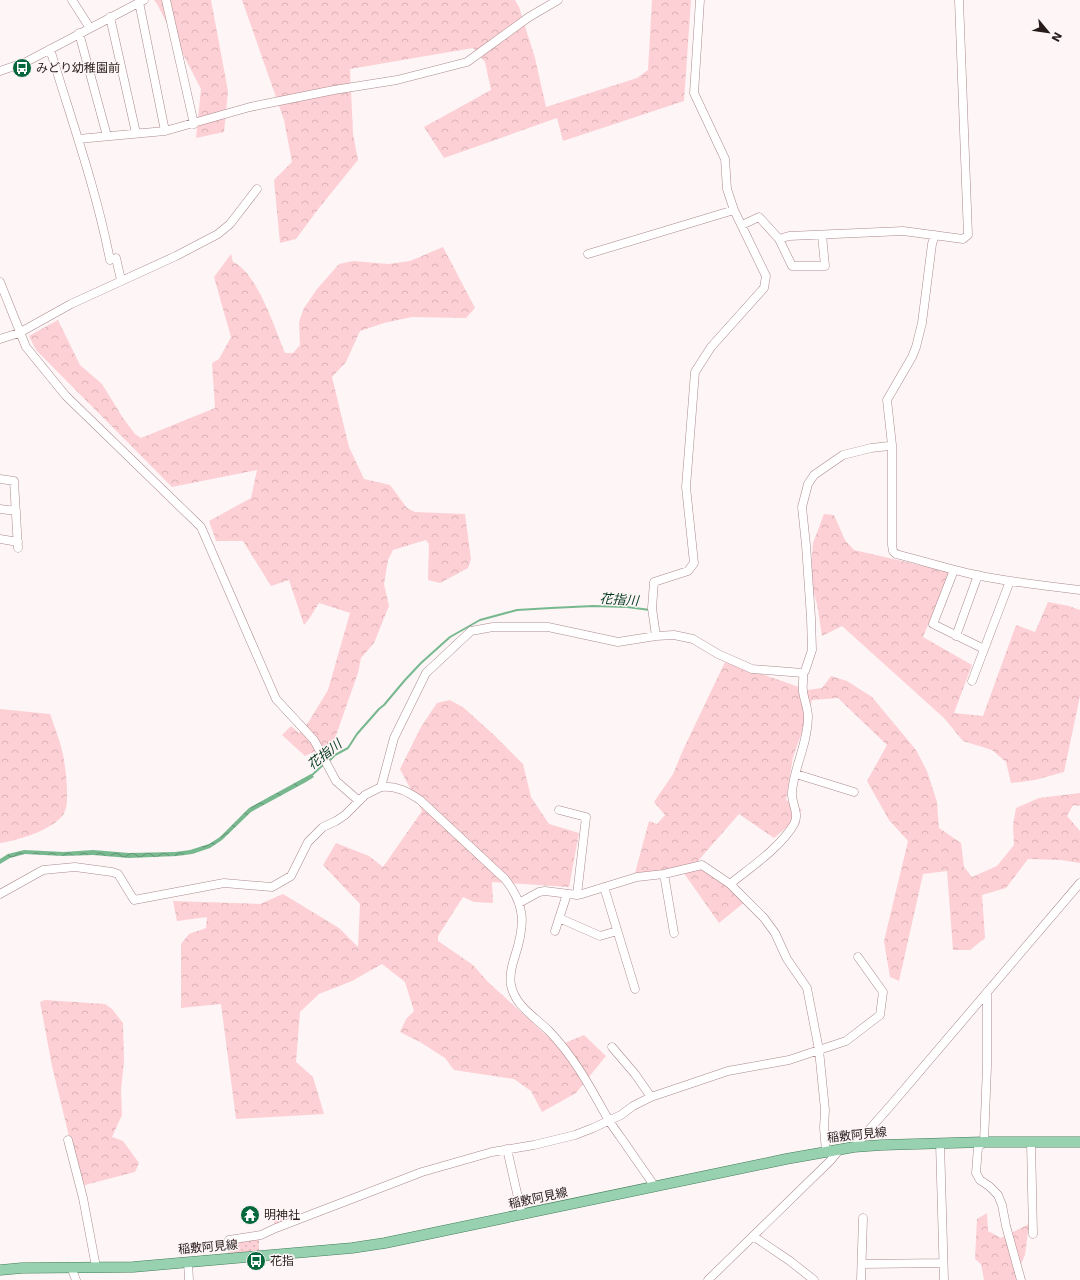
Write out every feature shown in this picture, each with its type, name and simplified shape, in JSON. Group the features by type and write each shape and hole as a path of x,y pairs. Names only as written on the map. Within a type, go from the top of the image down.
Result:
{"main road":[{"name":"稲敷阿見線","path":"0,1270 22,1268 133,1267 385,1243 786,1159 854,1147 882,1144 1080,1142"}],"street":[{"path":"72,0 90,28"},
{"path":"166,0 194,124"},
{"path":"78,139 165,131 250,107 334,90 397,80 467,62 529,17 558,0"},
{"path":"656,636 652,608 654,582 688,571 694,563 686,487 695,372 711,347 764,288 766,276 734,210 727,189 725,159 694,93 700,0"},
{"path":"779,239 789,236 903,231 964,239 968,235 959,0"},
{"path":"0,71 26,62 142,1 165,131"},
{"path":"110,17 136,133"},
{"path":"79,33 107,136"},
{"path":"50,49 101,218 110,260 116,258 121,280"},
{"path":"0,339 19,333 70,304 176,256 218,234 230,224 257,189"},
{"path":"588,254 734,210"},
{"path":"742,225 759,217 779,239 792,266 825,266 822,235"},
{"path":"935,235 932,244 922,323 916,347 912,357 887,400 892,445 893,551 896,554 954,570 1010,581 1080,590"},
{"path":"0,282 19,333 26,347 66,396 201,527 276,699 314,740 336,780 359,801"},
{"path":"730,884 785,837 796,820 792,796 808,718 808,708 803,691 803,673 812,650 807,553 802,507 808,484 814,475 843,455 871,448 892,445"},
{"path":"0,479 14,481 18,545 0,539"},
{"path":"0,508 16,511"},
{"path":"954,570 933,624 984,649"},
{"path":"956,636 978,575"},
{"path":"972,681 1010,581"},
{"path":"381,787 394,738 426,674 471,631 493,627 548,627 618,642 656,636 674,636 693,639 718,654 752,669 803,673"},
{"path":"796,774 854,792"},
{"path":"0,894 43,870 75,867 118,874 134,900 224,883 272,887 291,876 308,842 323,827 336,822 373,790 381,787 393,787 409,792 420,800 511,886 519,903 522,921 522,935 510,975 510,985 516,1000 549,1031 572,1058 588,1082 609,1120 655,1187"},
{"path":"559,810 586,818 577,895"},
{"path":"519,903 539,892 545,891 577,895 637,877 664,874 702,865 730,884 764,918 775,933 787,959 807,988 819,1050 825,1110 824,1128 826,1152"},
{"path":"664,874 674,933"},
{"path":"854,1147 1080,883"},
{"path":"604,887 635,990"},
{"path":"555,931 567,894"},
{"path":"559,918 600,936 617,931"},
{"path":"229,1240 261,1235 422,1172 492,1152 534,1146 574,1135 621,1115 633,1106 651,1097 728,1071 789,1060 846,1041 880,1015 883,992 858,957"},
{"path":"987,992 987,1066 984,1142 978,1147 976,1173 980,1180 998,1195 1021,1280"},
{"path":"612,1046 635,1074 651,1097"},
{"path":"68,1140 96,1267"},
{"path":"1031,1142 1033,1234"},
{"path":"940,1143 944,1280"},
{"path":"507,1149 522,1215"},
{"path":"708,1280 830,1161 840,1149"},
{"path":"862,1280 863,1218"},
{"path":"753,1236 790,1261 814,1280"},
{"path":"188,1262 189,1280"},
{"path":"862,1264 943,1263"},
{"path":"71,1267 76,1280"}],"green space":[{"path":"154,0 211,0 228,91 224,132 196,138 201,89"},
{"path":"242,0 515,0 519,7 535,58 546,107 637,78 648,70 652,0 691,0 684,101 563,141 557,118 444,158 424,127 491,90 485,62 473,48 350,69 353,134 358,160 296,239 280,243 274,180 292,162 284,120"},
{"path":"443,247 475,308 466,318 412,317 384,323 360,331 346,362 332,377 349,447 364,479 390,485 407,508 415,512 465,514 471,559 468,568 440,583 428,580 429,544 426,540 393,550 388,560 384,584 389,606 374,643 361,658 358,673 335,738 328,745 305,756 282,735 291,726 299,733 308,723 328,690 350,613 319,603 304,625 289,580 271,586 243,541 216,541 209,521 251,498 257,470 172,487 36,350 29,336 58,320 80,365 102,384 123,418 135,434 141,438 215,408 212,363 219,359 231,337 214,277 231,254 233,262 242,268 250,277 257,289 264,302 285,353 293,353 300,345 299,322 304,308 317,289 339,264 353,261 388,264 410,261"},
{"path":"824,514 834,515 845,540 854,550 950,572 923,637 972,665 954,713 983,716 1016,625 1035,632 1048,602 1069,606 1080,610 1080,696 1064,772 1035,780 1011,783 1006,762 992,750 963,741 944,718 842,626 822,636 817,604 810,581 813,543"},
{"path":"725,662 807,690 822,688 831,676 847,681 872,697 916,750 927,771 937,802 939,828 961,843 964,867 972,877 997,866 1014,845 1013,825 1016,808 1039,798 1080,793 1080,806 1073,805 1067,816 1080,831 1080,863 1061,860 1028,859 1006,888 982,895 985,938 970,950 953,950 947,871 923,874 899,981 890,977 884,941 908,841 889,820 867,781 887,745 838,698 812,700 793,757 786,800 802,810 786,828 774,838 739,814 697,862 746,901 719,923 681,869 635,873 649,821 657,824 665,815 654,802 673,774"},
{"path":"450,700 464,708 523,764 531,797 549,824 579,833 569,887 492,882 493,903 474,902 463,897 438,936 438,941 473,965 488,982 558,1046 584,1035 606,1056 576,1093 542,1112 531,1091 514,1079 454,1070 445,1058 420,1042 400,1032 406,1019 414,1011 405,982 382,964 352,981 319,994 300,1012 296,1062 313,1077 324,1114 236,1119 221,1004 181,1008 181,944 189,934 206,928 207,917 177,921 173,901 260,904 283,894 339,928 358,947 360,904 323,865 336,843 369,856 383,867 422,811 400,769 421,727 437,703"},
{"path":"0,709 50,714 63,756 67,799 65,811 55,823 37,833 16,840 0,843"},
{"path":"45,1000 105,1004 112,1009 123,1023 124,1061 121,1090 122,1115 112,1137 123,1141 139,1163 135,1172 81,1186 52,1066 40,1002"},
{"path":"282,1209 288,1223 276,1228 271,1214"},
{"path":"987,1213 988,1231 1001,1238 1029,1224 1025,1255 1016,1280 984,1280 981,1264 975,1259 977,1219"},
{"path":"259,1239 259,1252 228,1255 229,1242"}],"water":[{"name":"花指川","path":"311,774 314,777 251,812 222,840 210,848 192,854 129,858 93,855 63,856 25,854 10,858 0,864 0,859 8,854 24,850 64,852 93,850 129,853 175,852 190,850 209,844 220,837 249,808"}],"waterway":[{"name":"花指川","path":"328,762 335,755 348,748 357,734 421,663 450,637 480,620 517,610 593,606 627,607 650,610"},
{"name":"花指川","path":"311,776 324,764"}],"place":[{"name":"みどり幼稚園前","path":"22,68"},
{"name":"明神社","path":"250,1215"},
{"name":"花指","path":"256,1261"}]}
